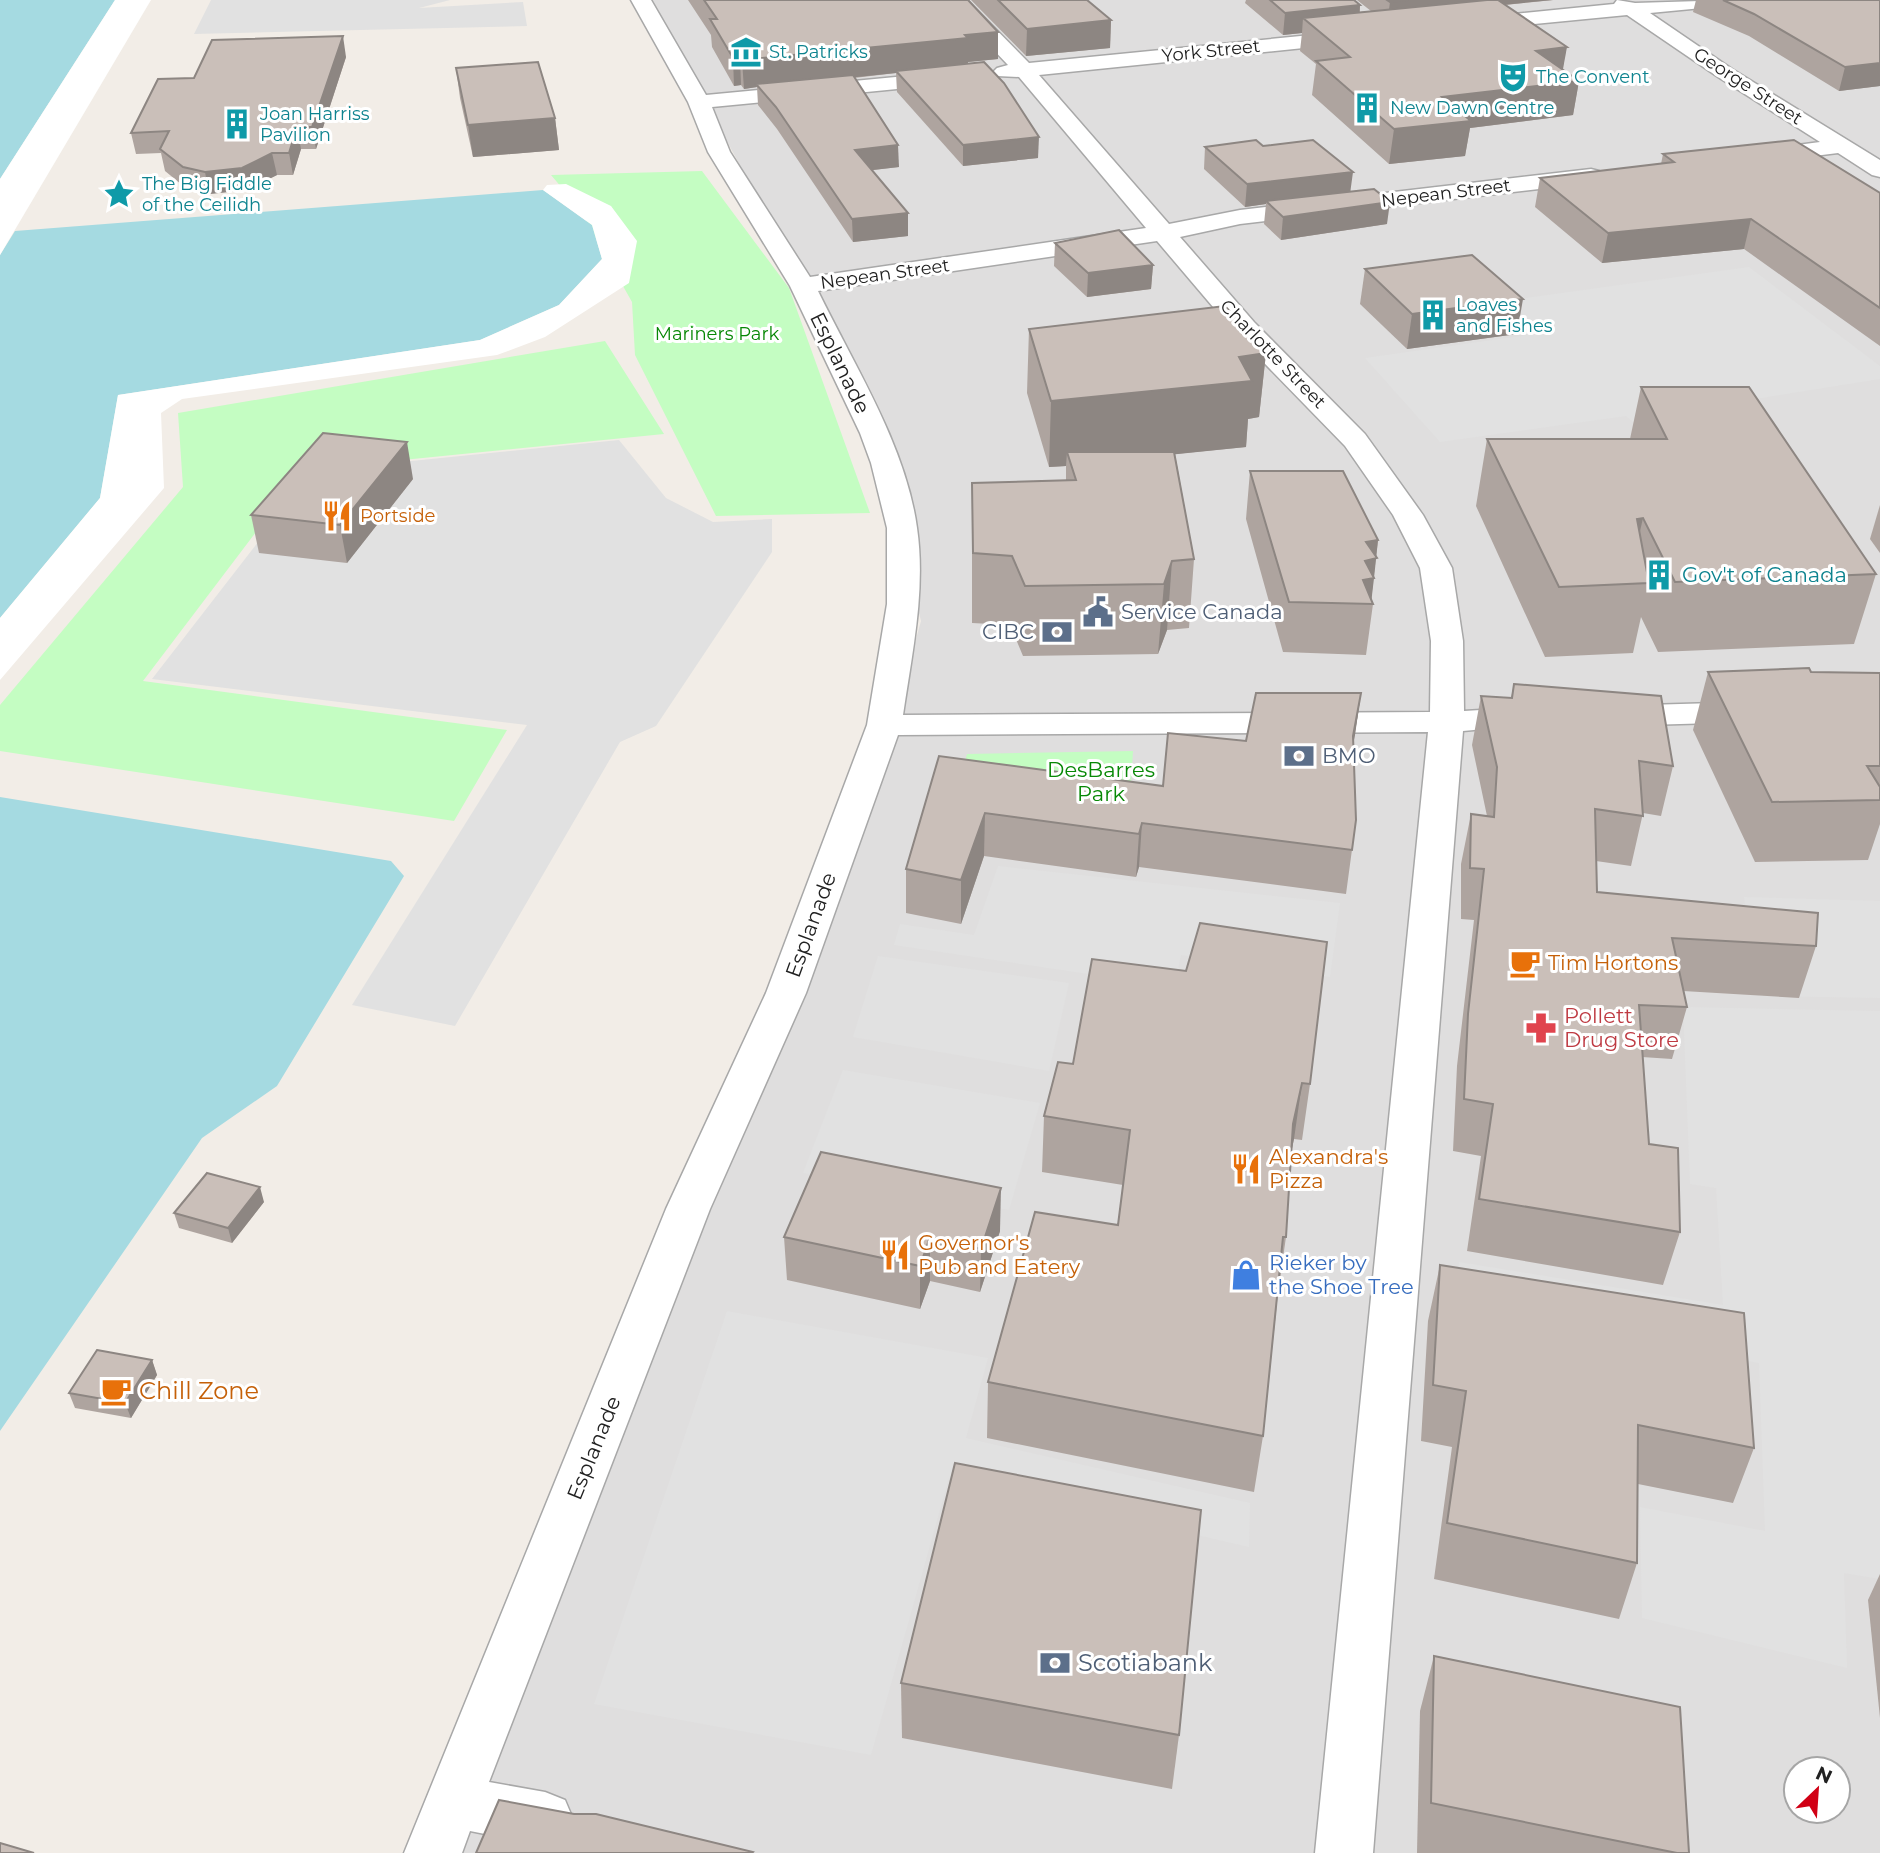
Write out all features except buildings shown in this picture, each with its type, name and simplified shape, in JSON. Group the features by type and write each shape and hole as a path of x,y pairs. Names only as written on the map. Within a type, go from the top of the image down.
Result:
{"street":[{"name":"Esplanade","path":"432,1853 688,1209 786,993 884,725 903,604 902,528 886,463 874,433 803,286 719,152 699,102 642,0"},
{"name":"Charlotte Street","path":"956,0 1024,70 1245,328 1355,440 1408,514 1436,568 1447,641 1445,722 1344,1853"},
{"path":"1454,26 1625,5 1723,0"},
{"name":"George Street","path":"1625,5 1725,73 1880,170"},
{"name":"York Street","path":"699,102 1368,35"},
{"path":"1734,159 1842,146"},
{"name":"Nepean Street","path":"803,286 1163,233 1240,217 1612,173"},
{"path":"884,725 1445,722 1784,711"},
{"path":"454,1802 591,1828"}],"shaded area":[{"path":"211,0 450,0 419,8 523,2 527,26 194,34"},
{"path":"651,0 1880,0 1880,1853 409,1853 895,714 921,621 887,492 807,290"},
{"path":"1749,267 1880,366 1880,379 1730,403 1659,444 1626,416 1440,442 1365,358 1527,335 1490,303"},
{"path":"619,440 666,498 713,522 772,519 772,552 656,726 620,742 455,1026 352,1005 527,725 152,679 313,471"},
{"path":"998,866 1340,903 1330,977 1181,955 1169,1012 1102,976 894,945 900,924 974,935"},
{"path":"1744,897 1880,901 1880,998 1759,996"},
{"path":"878,956 1069,983 1049,1071 853,1037"},
{"path":"1683,1007 1880,1011 1880,1579 1844,1573 1847,1668 1642,1618 1640,1507 1765,1531 1759,1363 1451,1313 1459,1262 1723,1305 1716,1188 1690,1184"},
{"path":"843,1070 1040,1103 1009,1210 803,1173"},
{"path":"727,1311 988,1358 966,1438 1250,1503 1249,1547 949,1478 871,1755 594,1704"}],"green space":[{"name":"Mariners Park","path":"702,171 789,288 870,513 716,516 635,355 632,302 579,208 551,175"},
{"path":"605,341 664,434 303,470 143,681 507,730 454,821 0,751 0,705 183,487 178,413"},
{"name":"DesBarres Park","path":"1133,751 1129,816 956,795 967,754"}],"water":[{"path":"0,0 115,0 0,179"},
{"path":"543,190 592,225 602,259 559,305 480,340 118,395 100,498 0,618 0,255 15,231"},
{"path":"0,797 391,861 404,876 277,1086 202,1138 0,1431"}],"pier":[{"path":"115,0 151,0 0,255 0,179"},
{"path":"566,184 611,206 637,241 629,283 545,337 497,355 182,399 161,413 164,488 0,680 0,618 100,498 118,395 480,340 559,305 602,259 592,225 543,190 547,185"}],"place":[{"name":"St. Patricks","path":"746,52"},
{"name":"The Convent","path":"1513,77"},
{"name":"New Dawn Centre","path":"1367,108"},
{"name":"Joan Harriss Pavilion","path":"237,124"},
{"name":"The Big Fiddle of the Ceilidh","path":"119,194"},
{"name":"Loaves and Fishes","path":"1433,315"},
{"name":"Portside","path":"337,516"},
{"name":"Gov't of Canada","path":"1659,575"},
{"name":"Service Canada","path":"1098,612"},
{"name":"CIBC","path":"1057,632"},
{"name":"BMO","path":"1299,756"},
{"name":"Tim Hortons","path":"1525,963"},
{"name":"Pollett Drug Store","path":"1541,1028"},
{"name":"Alexandra's Pizza","path":"1246,1169"},
{"name":"Governor's Pub and Eatery","path":"895,1255"},
{"name":"Rieker by the Shoe Tree","path":"1246,1275"},
{"name":"Chill Zone","path":"116,1391"},
{"name":"Scotiabank","path":"1055,1663"}]}
